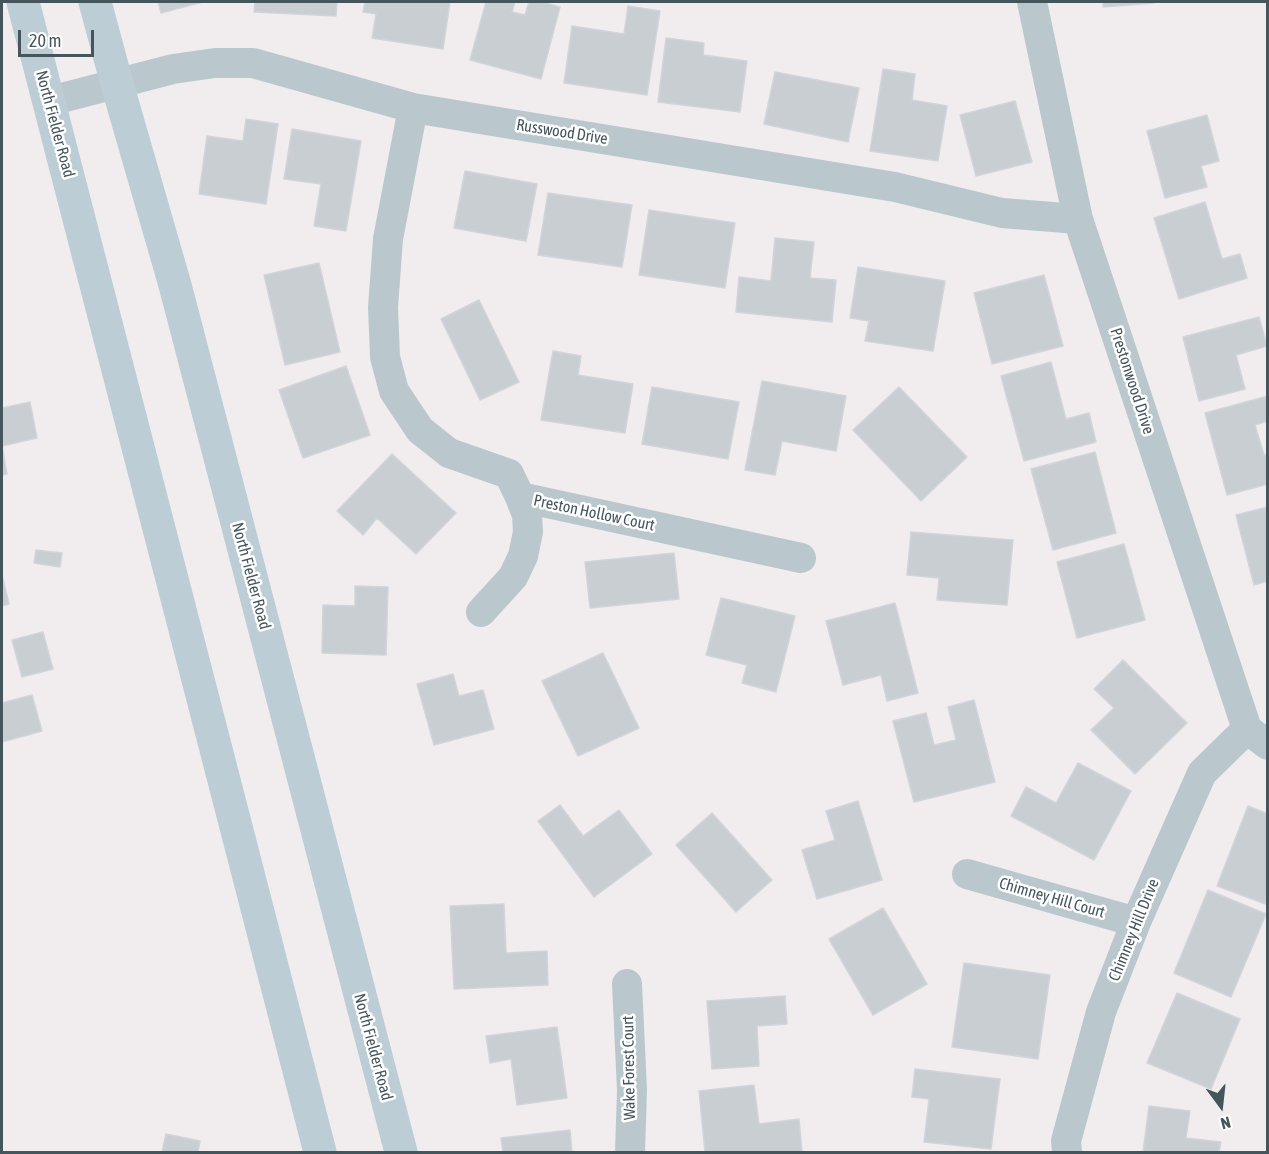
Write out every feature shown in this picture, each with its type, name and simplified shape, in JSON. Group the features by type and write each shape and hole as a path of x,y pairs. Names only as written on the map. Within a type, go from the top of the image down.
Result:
{"main road":[{"name":"North Fielder Road","path":"23,2 320,1152"},
{"name":"North Fielder Road","path":"95,2 178,296 401,1152"}],"street":[{"name":"Prestonwood Drive","path":"1032,2 1078,219 1257,737"},
{"name":"Russwood Drive","path":"50,101 184,68 215,63 253,63 413,108 896,187 1002,213 1078,219"},
{"name":"Preston Hollow Court","path":"413,108 388,238 383,308 385,357 394,391 420,430 449,453 509,474 520,497 801,558"},
{"path":"481,612 513,577 523,556 528,532 527,515 520,497"},
{"name":"Chimney Hill Drive","path":"1067,1152 1066,1141 1101,1012 1137,922 1202,773 1257,737"},
{"name":"Chimney Hill Court","path":"967,874 1137,922"},
{"name":"Wake Forest Court","path":"627,984 632,1090 630,1152"}],"building":[{"path":"158,2 203,2 161,13"},
{"path":"255,2 337,2 336,16 254,12"},
{"path":"365,2 450,2 443,49 372,38 376,14 363,12"},
{"path":"486,2 515,2 512,12 525,15 529,2 541,2 560,7 541,79 470,60"},
{"path":"1103,2 1154,2 1154,3 1103,7"},
{"path":"628,6 660,11 647,95 564,83 572,26 624,34"},
{"path":"666,38 704,43 703,55 747,61 740,112 658,102"},
{"path":"883,69 915,74 912,100 947,106 938,161 870,151"},
{"path":"775,72 859,88 848,142 764,124"},
{"path":"1015,101 1032,162 976,176 960,115"},
{"path":"1207,115 1219,161 1201,166 1207,187 1165,198 1147,131"},
{"path":"246,119 278,124 266,204 199,194 207,136 243,141"},
{"path":"292,129 361,141 346,231 314,226 321,184 284,179"},
{"path":"465,171 537,184 526,241 454,228"},
{"path":"548,193 632,205 622,267 538,255"},
{"path":"1205,202 1222,259 1240,254 1247,278 1179,299 1154,218"},
{"path":"649,210 735,223 725,288 639,275"},
{"path":"775,238 814,242 810,278 836,280 832,322 736,312 739,277 771,281"},
{"path":"319,263 340,352 285,365 264,275"},
{"path":"858,267 945,281 933,351 865,341 869,321 850,318"},
{"path":"1044,275 1063,346 992,364 974,293"},
{"path":"479,300 519,382 480,400 441,319"},
{"path":"1259,317 1267,346 1236,355 1245,389 1199,401 1183,337"},
{"path":"553,351 581,356 578,375 633,384 625,433 541,420"},
{"path":"1051,362 1066,419 1089,413 1096,442 1024,461 1001,376"},
{"path":"346,366 370,435 303,458 279,390"},
{"path":"762,381 846,396 836,451 782,441 775,475 745,470"},
{"path":"652,387 739,402 728,459 642,444"},
{"path":"899,387 967,457 921,501 853,430"},
{"path":"1268,396 1268,421 1255,425 1264,455 1268,454 1268,484 1227,495 1205,413"},
{"path":"30,402 37,438 2,446 2,408"},
{"path":"2,446 7,474 2,475"},
{"path":"1095,452 1116,533 1053,550 1031,469"},
{"path":"392,454 456,513 416,554 377,518 363,535 337,511"},
{"path":"1268,507 1268,581 1254,585 1236,515"},
{"path":"911,532 1013,540 1007,605 937,600 939,578 907,575"},
{"path":"1124,544 1145,620 1077,638 1057,562"},
{"path":"36,550 62,553 60,567 34,563"},
{"path":"674,553 679,599 590,608 585,562"},
{"path":"2,575 9,604 2,606"},
{"path":"355,586 388,587 386,655 322,653 323,605 355,606"},
{"path":"721,598 795,616 776,692 742,683 747,665 706,655"},
{"path":"895,603 918,693 887,701 881,675 843,685 826,621"},
{"path":"43,632 53,669 22,677 12,640"},
{"path":"603,653 639,728 578,756 542,681"},
{"path":"1123,660 1187,723 1135,774 1091,730 1114,708 1094,689"},
{"path":"453,674 459,696 483,690 494,729 434,745 417,684"},
{"path":"32,695 42,731 2,742 2,703"},
{"path":"974,700 995,782 914,802 893,721 926,713 934,745 956,740 948,707"},
{"path":"1078,763 1131,791 1094,860 1011,816 1026,787 1056,803"},
{"path":"858,801 882,880 817,899 802,850 835,840 826,811"},
{"path":"560,805 583,836 619,810 652,854 594,897 538,821"},
{"path":"1248,806 1268,814 1268,905 1217,886"},
{"path":"712,813 772,880 736,912 676,845"},
{"path":"1208,890 1266,914 1231,997 1174,973"},
{"path":"504,904 506,953 547,951 548,985 454,989 450,906"},
{"path":"883,908 927,984 873,1015 829,939"},
{"path":"964,963 1050,975 1038,1059 952,1047"},
{"path":"1177,993 1240,1019 1211,1089 1147,1063"},
{"path":"785,996 787,1024 757,1026 759,1066 712,1069 707,1001"},
{"path":"557,1027 567,1098 517,1105 511,1059 490,1063 486,1036"},
{"path":"915,1069 1000,1079 991,1149 924,1142 929,1099 912,1097"},
{"path":"754,1085 759,1124 799,1119 802,1152 705,1152 699,1091"},
{"path":"1149,1106 1190,1111 1186,1138 1221,1142 1219,1152 1143,1152"},
{"path":"570,1130 572,1152 503,1152 501,1138"},
{"path":"166,1134 200,1141 198,1152 162,1152"}]}
